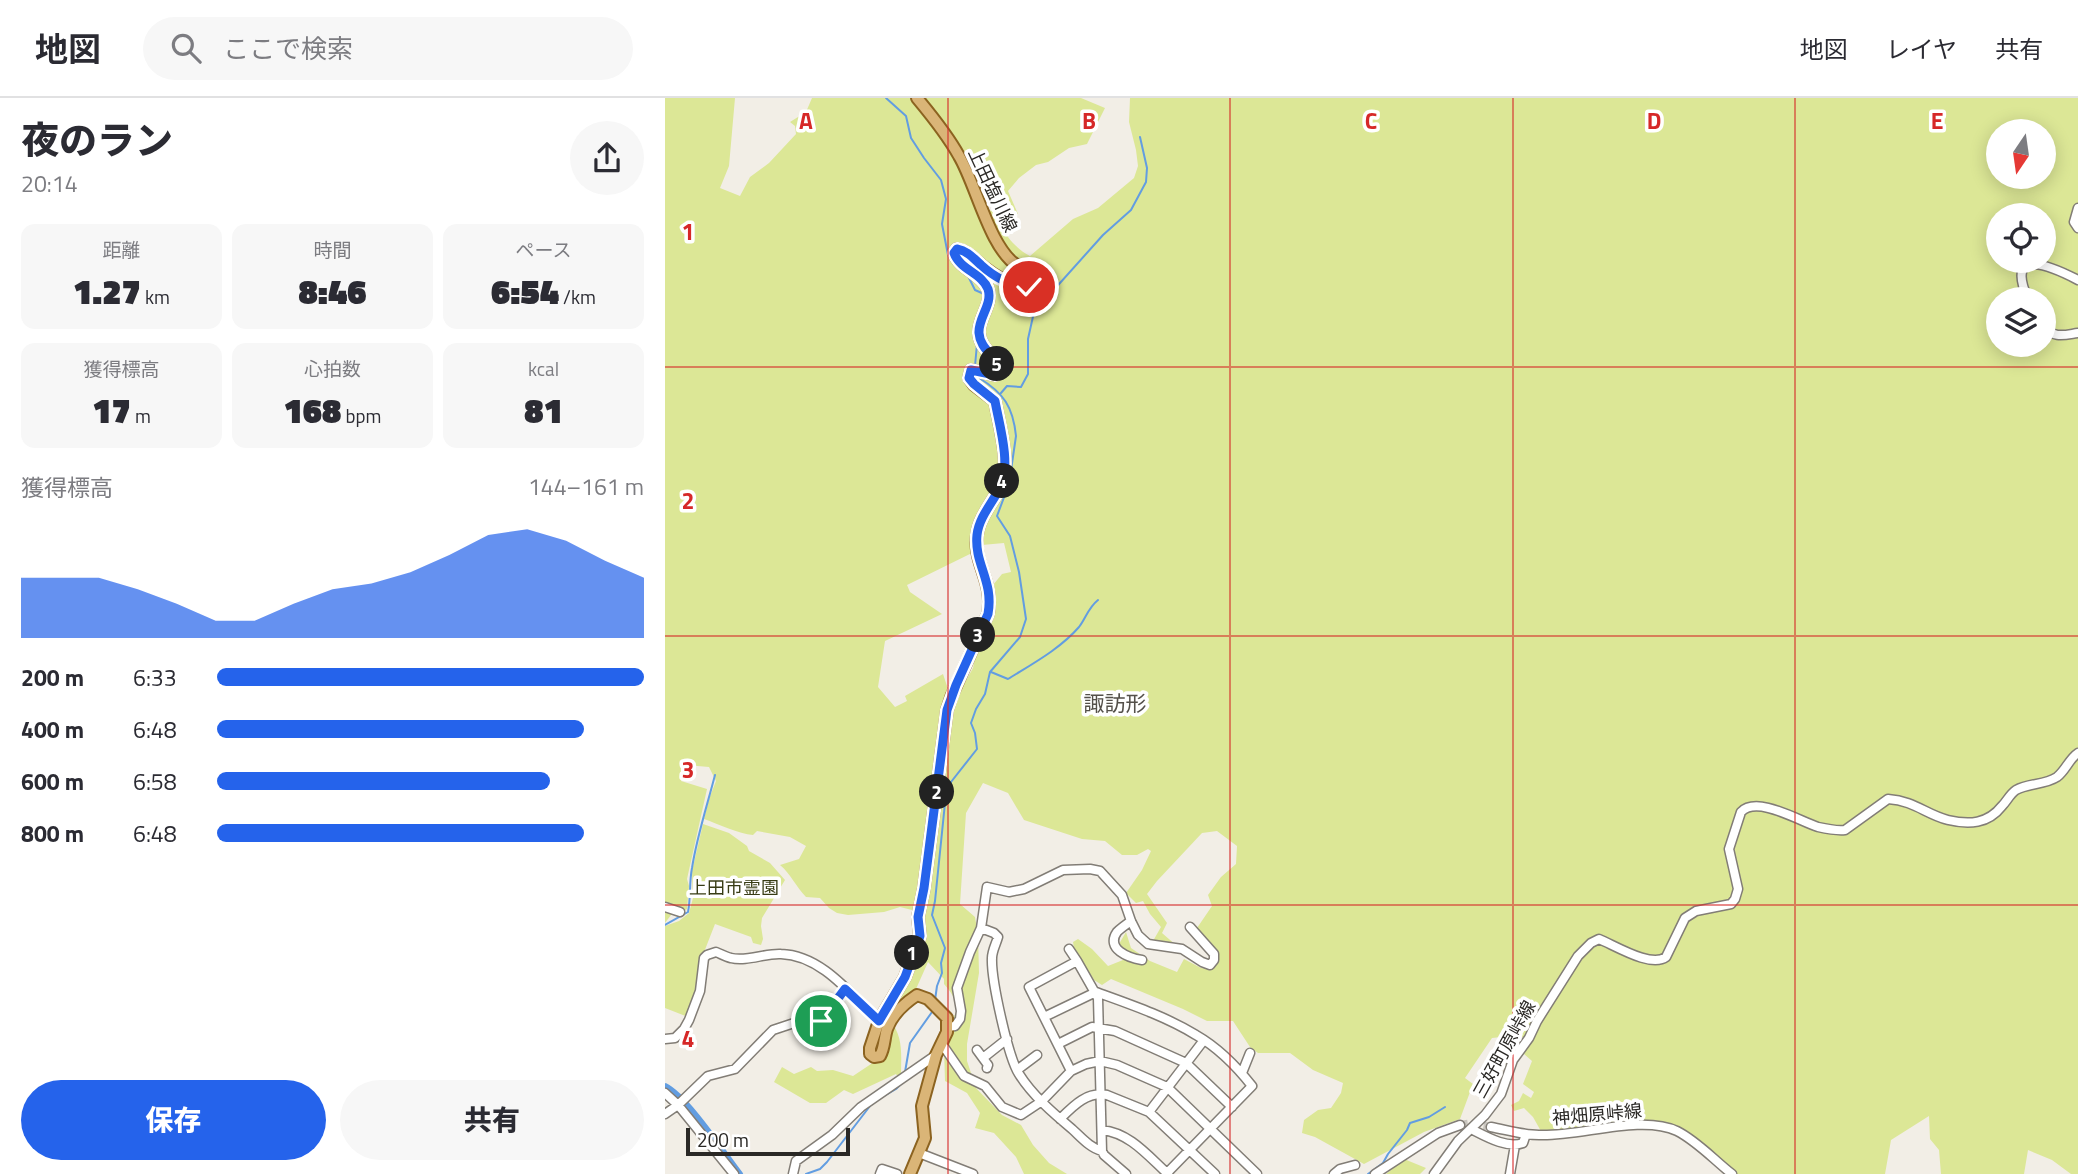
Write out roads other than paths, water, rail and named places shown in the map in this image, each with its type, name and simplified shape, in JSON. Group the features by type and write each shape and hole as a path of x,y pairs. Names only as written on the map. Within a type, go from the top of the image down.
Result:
{"main road":[{"name":"上田塩川線","path":"917,98 959,155 993,234 1009,259 1019,267 1045,272 1049,277 1049,281 1043,285 1017,286 983,267 965,251 957,249 954,253 959,262 988,288 989,296 979,332 982,346 999,366 999,371 991,375 971,370 969,378 995,401 1003,443 1004,473 1002,484 985,513 977,534 979,561 988,584 990,601 988,614 947,710 918,917 920,936 905,977 879,1021 870,1054 874,1057 880,1056 890,1022 916,995 928,999 945,1014 948,1027"},
{"path":"910,1174 925,1138 922,1106 936,1055 948,1027"}],"street":[{"path":"2078,208 2074,222 2078,228"},
{"path":"2024,287 2022,272 2030,265 2038,264 2053,267 2078,281"},
{"path":"2056,335 2078,332"},
{"name":"三好町原峠線","path":"1434,1174 1458,1141 1485,1115 1501,1094 1513,1060 1578,956 1591,943 1599,939 1641,958 1661,961 1666,957 1685,918 1696,911 1731,904 1738,888 1729,849 1745,807 1757,805 1837,831 1845,830 1888,799 1916,804 1948,820 1971,823 1991,817 2000,810 2011,793 2019,788 2055,778 2078,752"},
{"path":"948,1027 955,1026 960,1019 957,988 981,928 987,887 1009,892 1024,889 1063,870 1090,869 1100,872 1122,895 1138,935 1148,944 1182,949 1210,965 1214,954 1190,927"},
{"path":"665,907 680,912"},
{"path":"1131,921 1116,934 1114,943 1119,952 1129,958 1142,960"},
{"path":"981,928 998,937 992,957 1001,1019 1017,1070 1060,1119 1094,1149 1102,1151"},
{"path":"1069,949 1098,998 1102,1151 1125,1174"},
{"path":"665,1039 675,1038 684,1029 700,990 704,958 714,952 739,959 775,954 796,956 824,970 879,1021"},
{"path":"1071,1071 1029,988 1077,961"},
{"path":"665,1114 708,1076 735,1069 773,1030 803,1020 821,1021 845,989"},
{"path":"1044,1017 1096,992 1176,1025 1204,1040 1242,1073 1252,1086 1167,1174 1125,1137 1102,1130"},
{"path":"1058,1044 1092,1027 1115,1031 1187,1063 1232,1107"},
{"path":"983,1058 1007,1040"},
{"path":"1149,1112 1204,1040"},
{"path":"942,1044 960,1072 985,1086 1009,1111 1024,1114 1042,1101 1071,1071 1100,1060 1117,1065 1167,1087 1257,1174"},
{"path":"977,1050 988,1065 987,1068"},
{"path":"1242,1073 1250,1053"},
{"path":"793,1174 796,1161 832,1135 860,1107 936,1055"},
{"path":"1017,1070 1037,1055"},
{"path":"665,1093 678,1105 734,1174"},
{"path":"1060,1119 1075,1103 1101,1094 1149,1112 1215,1174"},
{"path":"1375,1174 1438,1133 1460,1125"},
{"name":"神畑原峠線","path":"1491,1127 1526,1134 1557,1135 1625,1126 1661,1126 1677,1131 1732,1174"},
{"path":"1471,1129 1514,1145 1523,1143 1526,1134"},
{"path":"1510,1174 1514,1145"},
{"path":"919,1153 973,1174"},
{"path":"1334,1174 1340,1169 1355,1165"},
{"path":"880,1174 882,1169 897,1174"}],"waterway":[{"path":"886,98 906,116 911,138 941,180 946,199 942,224 948,255 954,262"},
{"path":"1001,393 1007,386 1021,387 1028,374 1028,339 1034,312 1103,235 1131,210 1146,182 1147,168 1140,137"},
{"path":"968,276 975,290 984,294"},
{"path":"977,318 981,307"},
{"path":"975,366 977,344"},
{"path":"935,1000 945,948 932,915 945,803 951,782 977,749 971,723 985,694 990,672 1020,637 1026,619 1010,536 997,516 1009,484 1015,426 1010,409 1001,395 979,378"},
{"path":"991,672 1008,679 1045,656 1079,627 1098,600"},
{"path":"665,925 688,912 694,856 715,775"},
{"path":"905,1072 910,1043 932,1012"},
{"path":"877,1100 901,1084"},
{"path":"665,1086 684,1101 740,1174"},
{"path":"806,1174 820,1169 827,1162 870,1106"},
{"path":"1368,1174 1383,1163 1410,1123 1429,1117 1445,1107"}],"tunnel":[{"path":"1460,1125 1471,1123 1491,1127"}],"district":[{"name":"諏訪形","path":"1115,703"}],"park label":[{"name":"上田市霊園","path":"734,887"}]}
